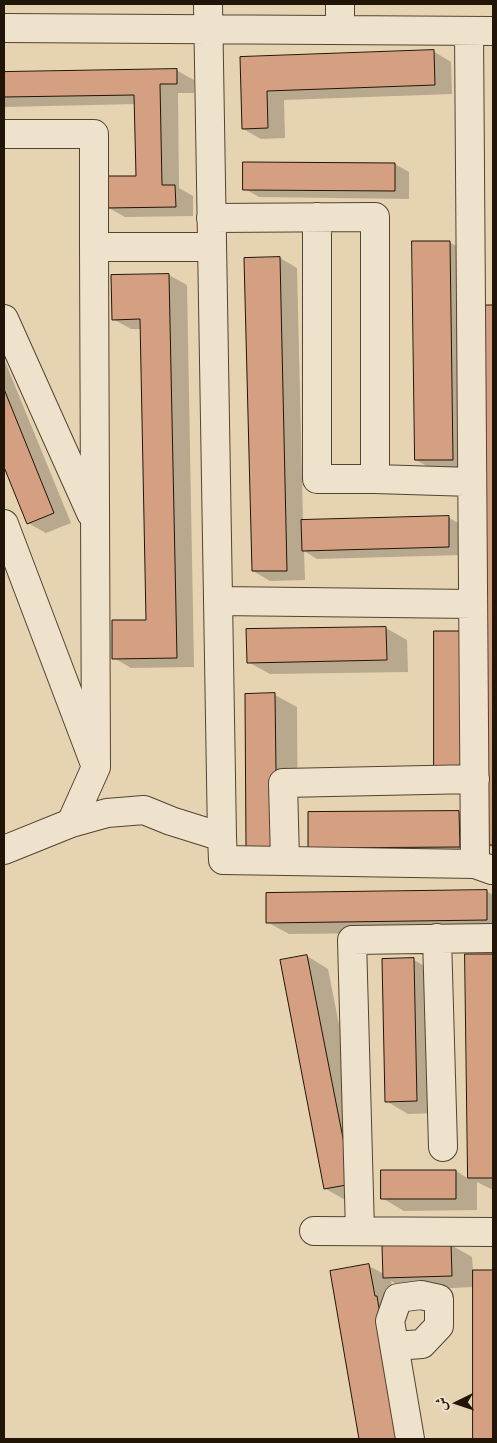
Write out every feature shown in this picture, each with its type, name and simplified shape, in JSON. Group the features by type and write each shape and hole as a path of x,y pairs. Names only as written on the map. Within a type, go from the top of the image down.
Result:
{"street":[{"path":"4,28 208,16 340,17 481,31 482,292 472,482 475,779 484,867 285,860 223,860 208,16"},
{"path":"4,134 94,134 96,767 71,824"},
{"path":"317,217 318,479 472,482"},
{"path":"211,218 375,217 375,479"},
{"path":"94,247 212,247"},
{"path":"4,319 95,522"},
{"path":"4,524 96,767"},
{"path":"218,600 473,604"},
{"path":"285,860 283,783 475,779"},
{"path":"4,850 71,824 107,813 144,810 171,821 222,837"},
{"path":"438,938 443,1147"},
{"path":"360,1231 352,940 493,938"},
{"path":"314,1230 493,1232"},
{"path":"395,1346 410,1439"}],"building":[{"path":"434,50 435,85 267,91 268,128 242,129 240,57"},
{"path":"177,69 177,84 160,84 162,185 175,185 176,207 106,208 106,176 136,176 134,95 4,97 4,72"},
{"path":"243,162 395,163 395,191 243,190"},
{"path":"412,241 450,241 453,460 415,460"},
{"path":"280,257 287,571 252,571 244,258"},
{"path":"169,274 177,658 112,659 112,620 146,620 140,319 112,320 111,275"},
{"path":"483,305 493,305 493,845 485,845"},
{"path":"4,389 54,513 27,524 4,467"},
{"path":"449,516 449,547 302,551 301,520"},
{"path":"386,627 387,660 247,663 246,629"},
{"path":"434,631 467,631 467,769 434,769"},
{"path":"275,693 277,847 246,847 245,694"},
{"path":"459,811 460,847 308,848 308,812"},
{"path":"487,890 487,920 266,923 266,893"},
{"path":"465,954 493,954 493,1178 468,1178"},
{"path":"307,955 352,1184 324,1189 280,960"},
{"path":"414,958 417,1101 385,1102 382,959"},
{"path":"381,1170 456,1170 456,1199 381,1199"},
{"path":"451,1243 452,1276 383,1278 382,1246"},
{"path":"369,1264 375,1296 377,1296 390,1374 404,1439 359,1439 330,1271"},
{"path":"473,1270 493,1270 493,1439 473,1439"}]}
